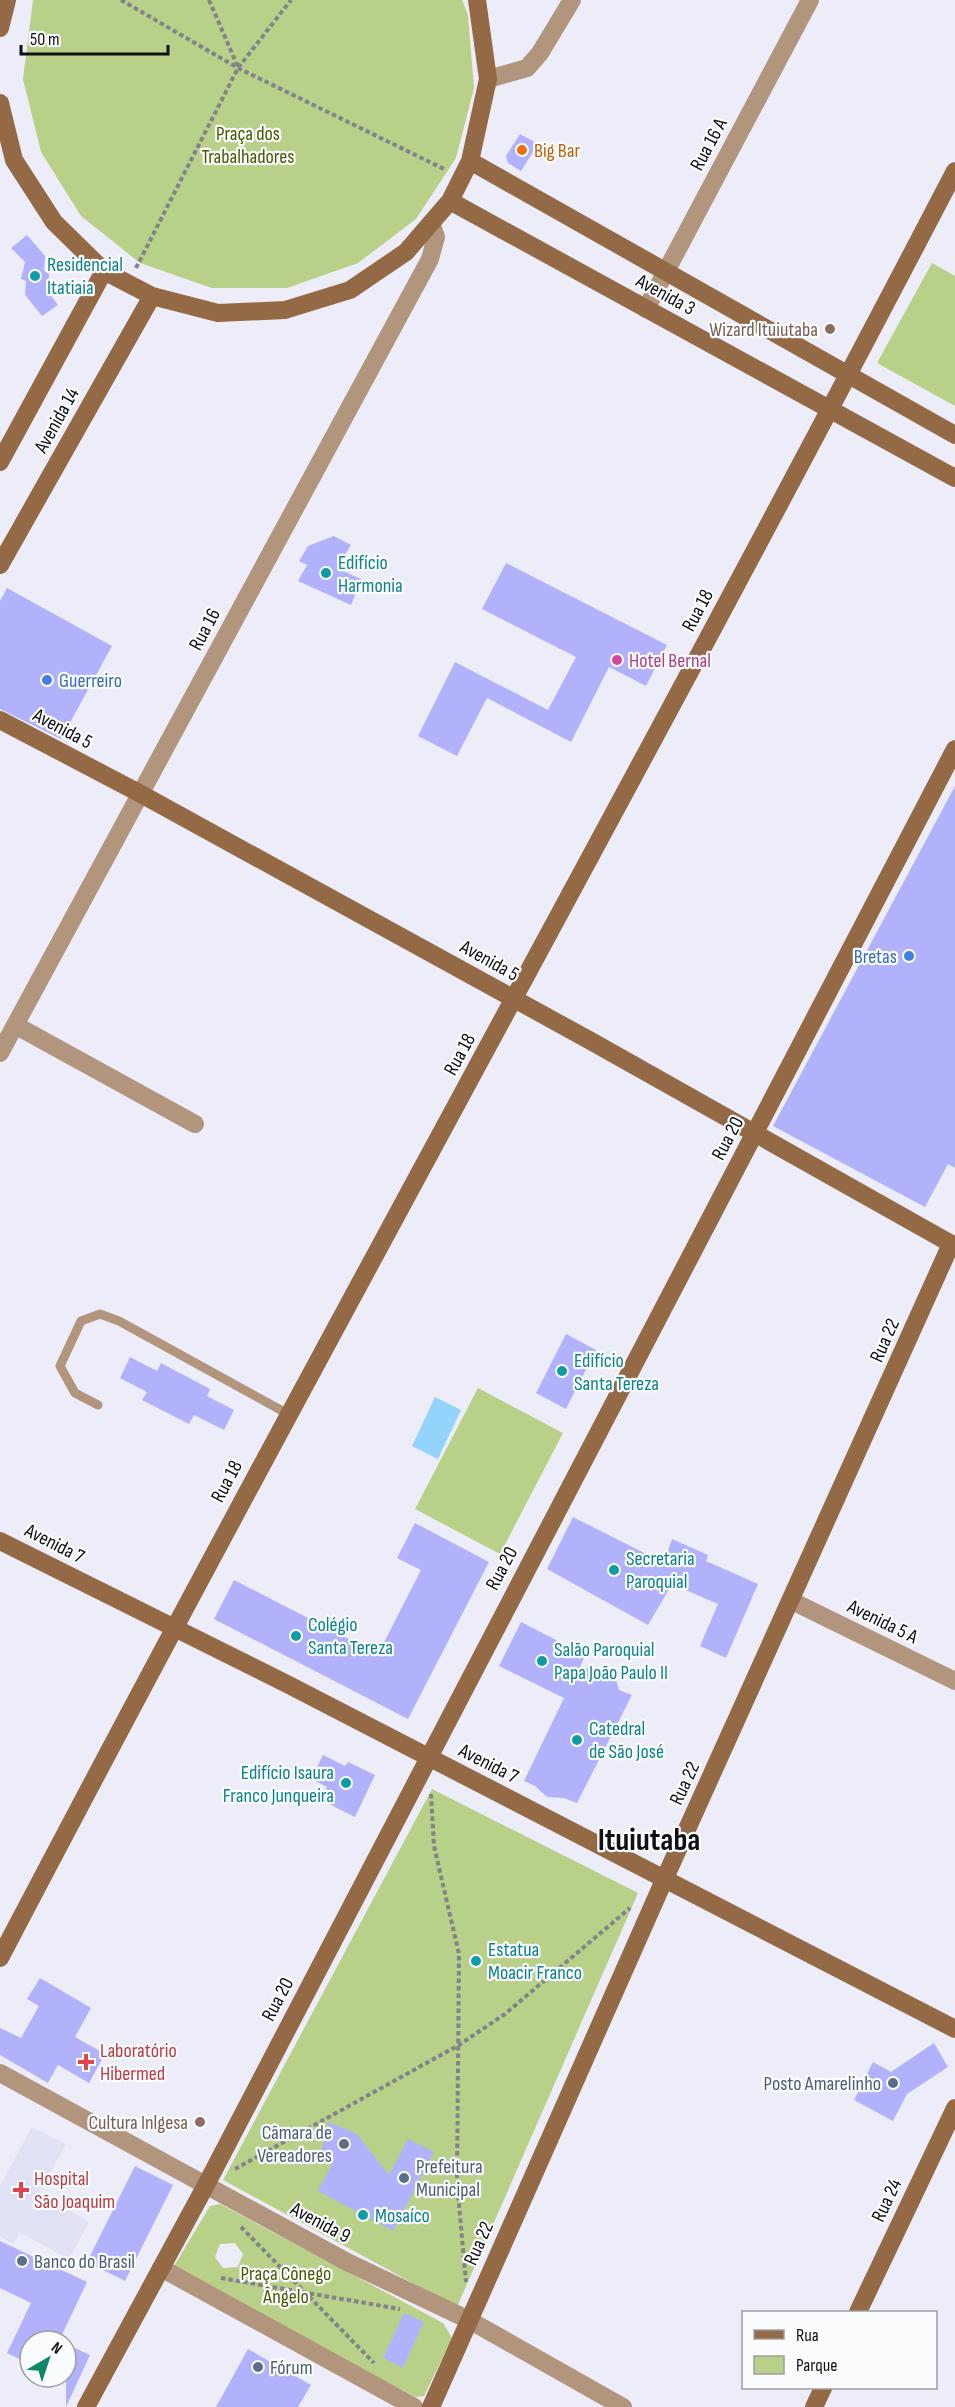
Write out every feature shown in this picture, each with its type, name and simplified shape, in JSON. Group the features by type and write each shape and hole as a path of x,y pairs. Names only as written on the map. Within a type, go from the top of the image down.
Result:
{"street":[{"path":"0,28 0,17 7,0"},
{"path":"0,103 14,160 54,222 104,271 152,296 218,313 285,310 350,290 406,252 450,201 467,170 488,78 477,0"},
{"path":"488,78 527,68 540,53 572,0"},
{"name":"Rua 16 A","path":"646,309 810,0"},
{"name":"Avenida 3","path":"467,170 665,272 955,435"},
{"name":"Rua 18","path":"0,1958 172,1628 514,999 849,375 955,171"},
{"name":"Avenida 3","path":"450,201 955,478"},
{"name":"Rua 16","path":"0,1053 430,259 436,237 431,223"},
{"name":"Avenida 14","path":"0,462 104,271"},
{"name":"Avenida 14","path":"0,565 152,296"},
{"name":"Avenida 5","path":"0,720 141,794 514,999 953,1245"},
{"name":"Rua 20","path":"86,2407 206,2185 955,749"},
{"path":"15,1025 195,1124"},
{"name":"Rua 22","path":"431,2407 665,1878 953,1245"},
{"name":"Avenida 7","path":"0,1541 665,1878 955,2029"},
{"name":"Avenida 5 A","path":"792,1601 955,1681"},
{"name":"Avenida 9","path":"0,2073 347,2262 469,2320 623,2407"},
{"name":"Rua 24","path":"859,2311 955,2108"},
{"path":"161,2268 414,2407"},
{"path":"814,2407 823,2389"}],"lane":[{"path":"98,1405 75,1393 60,1366 81,1321 100,1314 119,1321 288,1414"}],"path":[{"path":"121,0 238,68 467,170"},
{"path":"209,0 238,68"},
{"path":"127,285 238,68 291,0"},
{"path":"431,1791 434,1846 459,1954 457,2182 466,2285"},
{"path":"206,2185 459,2045 505,2013 638,1901"},
{"path":"240,2225 380,2368"},
{"path":"216,2278 409,2312"}],"shaded area":[{"name":"Hospital São Joaquim","path":"32,2127 66,2144 39,2193 89,2222 69,2259 19,2232 13,2244 0,2236 0,2186"}],"green space":[{"name":"Praça dos Trabalhadores","path":"33,0 462,0 468,15 474,88 456,158 416,219 358,263 287,288 212,288 140,263 81,216 41,152 23,79"},
{"path":"932,263 955,276 955,406 877,363"},
{"path":"478,1388 563,1433 500,1554 415,1509"},
{"name":"Praça Cônego Ângelo","path":"432,1789 638,1893 457,2307 223,2180"},
{"name":"Praça Cônego Ângelo","path":"220,2204 443,2323 452,2338 424,2396 416,2397 182,2276 174,2266 210,2206","holes":["235,2243 243,2254 238,2267 223,2268 215,2257 220,2244","404,2314 423,2322 403,2367 383,2358"]}],"water":[{"path":"435,1397 461,1410 438,1459 412,1446"}],"building":[{"name":"Big Bar","path":"520,134 538,144 521,171 508,163 506,156"},
{"name":"Residencial Itatiaia","path":"27,235 45,256 44,271 49,273 48,292 58,305 42,316 25,295 26,281 21,279 25,262 11,248"},
{"name":"Edifício Harmonia","path":"334,536 351,545 337,568 367,582 363,593 356,593 351,605 298,581 307,565 299,561 308,546"},
{"name":"Hotel Bernal","path":"506,563 667,645 646,686 609,667 571,742 487,698 457,756 418,736 455,662 548,710 576,657 482,609"},
{"name":"Guerreiro","path":"7,588 112,646 61,739 0,709 0,601"},
{"name":"Bretas","path":"955,786 955,1168 948,1164 925,1207 773,1126"},
{"name":"Edifício Santa Tereza","path":"566,1334 596,1350 566,1409 536,1393"},
{"path":"130,1357 157,1371 161,1363 210,1389 207,1396 234,1410 224,1430 194,1415 189,1424 142,1400 147,1392 120,1378"},
{"name":"Secretaria Paroquial","path":"573,1517 664,1563 672,1539 708,1555 706,1561 758,1584 726,1658 700,1646 718,1604 672,1584 648,1625 547,1569"},
{"name":"Colégio Santa Tereza","path":"415,1523 489,1562 408,1719 214,1619 234,1580 378,1654 421,1570 397,1558"},
{"name":"Catedral de São José","path":"521,1622 585,1655 580,1667 607,1672 616,1680 619,1690 632,1695 577,1803 564,1798 547,1797 535,1786 524,1781 564,1698 499,1666"},
{"name":"Edifício Isaura Franco Junqueira","path":"323,1755 345,1766 348,1762 375,1775 355,1817 321,1800 327,1787 311,1779"},
{"path":"40,1978 91,2008 75,2037 105,2054 89,2083 58,2065 48,2083 0,2055 0,2028 21,2038 39,2006 27,1999"},
{"name":"Posto Amarelinho","path":"934,2043 948,2067 907,2094 893,2121 854,2100 873,2062 891,2072"},
{"name":"Prefeitura Municipal","path":"329,2122 357,2134 389,2175 408,2139 434,2152 393,2231 318,2191 333,2162 320,2155"},
{"path":"135,2166 173,2185 125,2281 87,2262"},
{"name":"Banco do Brasil","path":"0,2241 87,2282 65,2329 19,2329 31,2303 0,2288"},
{"path":"404,2313 424,2322 403,2368 383,2358"},
{"name":"Banco do Brasil","path":"18,2330 18,2358 7,2353"},
{"name":"Fórum","path":"248,2349 311,2385 298,2407 216,2407"},
{"path":"78,2350 90,2355 78,2381"},
{"path":"66,2389 74,2389 66,2407"}],"place":[{"name":"Big Bar","path":"522,150"},
{"name":"Residencial Itatiaia","path":"35,276"},
{"name":"Wizard Ituiutaba","path":"830,329"},
{"name":"Edifício Harmonia","path":"326,573"},
{"name":"Hotel Bernal","path":"617,660"},
{"name":"Guerreiro","path":"47,680"},
{"name":"Bretas","path":"909,956"},
{"name":"Edifício Santa Tereza","path":"562,1371"},
{"name":"Secretaria Paroquial","path":"614,1570"},
{"name":"Colégio Santa Tereza","path":"296,1636"},
{"name":"Salão Paroquial Papa João Paulo II","path":"542,1661"},
{"name":"Catedral de São José","path":"577,1740"},
{"name":"Edifício Isaura Franco Junqueira","path":"346,1783"},
{"name":"Estatua Moacir Franco","path":"476,1961"},
{"name":"Laboratório Hibermed","path":"86,2062"},
{"name":"Posto Amarelinho","path":"893,2083"},
{"name":"Cultura Inlgesa","path":"200,2122"},
{"name":"Câmara de Vereadores","path":"344,2144"},
{"name":"Prefeitura Municipal","path":"404,2178"},
{"name":"Hospital São Joaquim","path":"21,2190"},
{"name":"Mosaíco","path":"363,2215"},
{"name":"Banco do Brasil","path":"22,2261"},
{"name":"Fórum","path":"258,2367"}],"district":[{"name":"Ituiutaba","path":"649,1839"}]}
